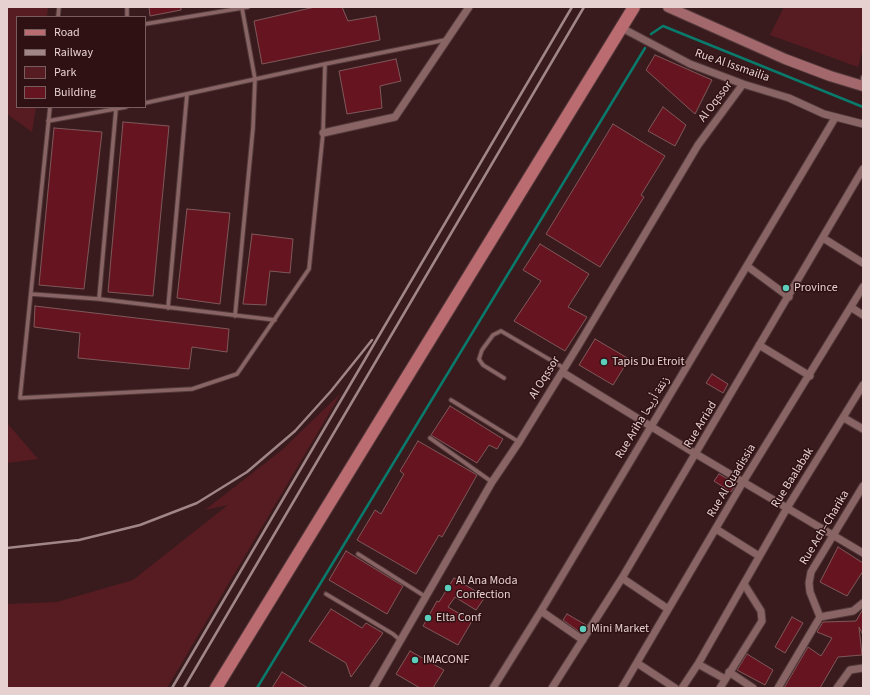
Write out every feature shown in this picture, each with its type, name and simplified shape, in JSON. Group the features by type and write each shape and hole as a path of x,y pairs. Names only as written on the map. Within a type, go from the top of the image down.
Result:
{"main road":[{"path":"216,688 620,27 634,7"}],"street":[{"path":"323,133 395,117 469,7"},
{"path":"668,7 785,60 830,76 862,83"},
{"name":"Rue Al Issmailia","path":"620,27 678,59 743,84 774,92 835,118 863,124"},
{"name":"Al Oqssor","path":"373,688 492,482 519,442 698,145 743,84"},
{"name":"Rue Ariha زنقة أريحا","path":"493,688 541,611 835,118"},
{"name":"Rue Arriad","path":"552,688 622,578 759,345 789,297 863,169"},
{"path":"823,238 863,263"},
{"path":"747,266 789,297"},
{"name":"Rue Al Quadissia","path":"622,688 744,482 852,308 863,287"},
{"path":"852,308 863,316"},
{"path":"759,345 810,376"},
{"path":"563,370 651,427 863,553"},
{"name":"Rue Baalabak","path":"682,688 698,664 787,508 863,385"},
{"path":"844,418 863,429"},
{"name":"Rue Ach–Charika","path":"820,617 810,592 809,583 811,572 835,535 863,486"},
{"path":"716,529 759,556"},
{"path":"622,578 668,609"},
{"path":"720,688 762,621 761,611 744,584"},
{"path":"778,688 820,617 853,611 863,603"},
{"path":"541,611 583,640"},
{"path":"637,663 674,688"},
{"path":"698,664 753,688"},
{"path":"837,688 850,670 863,668"}],"lane":[{"path":"146,24 248,7"},
{"path":"235,316 253,128 255,79 242,8"},
{"path":"146,103 325,64 448,40"},
{"path":"50,108 20,398 192,389 237,374 309,268 323,133 325,64"},
{"path":"168,308 187,94"},
{"path":"48,121 121,108"},
{"path":"99,299 116,109"},
{"path":"31,294 99,299 275,320"},
{"path":"504,378 483,365 479,359 482,350 493,335 501,330 563,370"},
{"path":"451,400 519,442"},
{"path":"430,438 492,482"},
{"path":"358,554 426,597"},
{"path":"326,594 393,634 401,641"}],"green space":[{"path":"7,7 48,7 47,16 16,16 16,108 36,108 32,132 7,114"},
{"path":"784,7 863,7 863,48 858,67 770,35"},
{"path":"341,393 167,688 7,688 7,604 57,602 133,580 228,505 205,510 282,450"},
{"path":"7,423 38,459 7,463"}],"building":[{"path":"149,7 181,7 181,10 150,16"},
{"path":"315,7 342,7 348,21 376,16 380,40 262,64 254,21"},
{"path":"655,55 712,80 695,114 646,70"},
{"path":"396,59 401,81 380,86 382,108 347,114 339,71"},
{"path":"663,107 686,125 675,146 648,131"},
{"path":"123,122 169,126 153,296 108,292"},
{"path":"613,124 665,156 641,195 644,197 600,267 546,234"},
{"path":"54,128 102,132 84,289 39,285"},
{"path":"187,209 230,213 220,304 177,298"},
{"path":"252,234 293,239 290,273 270,271 266,305 243,304"},
{"path":"540,244 589,274 568,307 587,317 565,351 514,321 541,281 523,270"},
{"path":"35,306 229,329 227,352 192,347 189,369 78,358 80,333 34,327"},
{"name":"Tapis Du Etroit","path":"595,339 629,359 613,385 579,365"},
{"path":"712,374 728,384 723,393 706,383"},
{"path":"450,406 503,439 497,449 489,445 477,463 431,435"},
{"path":"418,441 477,475 442,537 439,535 416,574 357,540 375,510 381,514 404,474 400,471"},
{"path":"719,474 736,484 731,492 714,481"},
{"path":"838,547 863,563 863,571 847,596 820,582"},
{"path":"346,551 403,586 387,614 329,580"},
{"path":"454,578 485,597 476,610 455,597 448,607 472,621 458,645 423,626 437,601 439,602"},
{"path":"331,609 362,628 366,623 383,633 351,677 346,663 309,641"},
{"path":"863,609 863,635 859,627 862,655 838,657 820,688 784,688 808,647 821,656 832,638 817,632 823,622 856,621"},
{"path":"567,614 586,625 581,633 563,620"},
{"path":"792,617 803,623 785,653 775,647"},
{"name":"IMACONF","path":"410,651 444,670 433,688 420,688 396,674"},
{"path":"747,654 773,670 765,685 737,670"},
{"path":"282,672 308,688 272,688"}],"waterway":[{"path":"651,34 663,26 863,107"},
{"path":"257,688 645,48"}],"railway":[{"path":"172,688 572,7"},
{"path":"184,688 584,7"},
{"path":"7,548 79,540 140,525 197,503 247,472 295,431 331,391 372,340"}],"place":[{"name":"Province","path":"786,288"},
{"name":"Tapis Du Etroit","path":"604,362"},
{"name":"Al Ana Moda Confection","path":"448,588"},
{"name":"Elta Conf","path":"428,618"},
{"name":"Mini Market","path":"583,629"},
{"name":"IMACONF","path":"415,660"}]}
